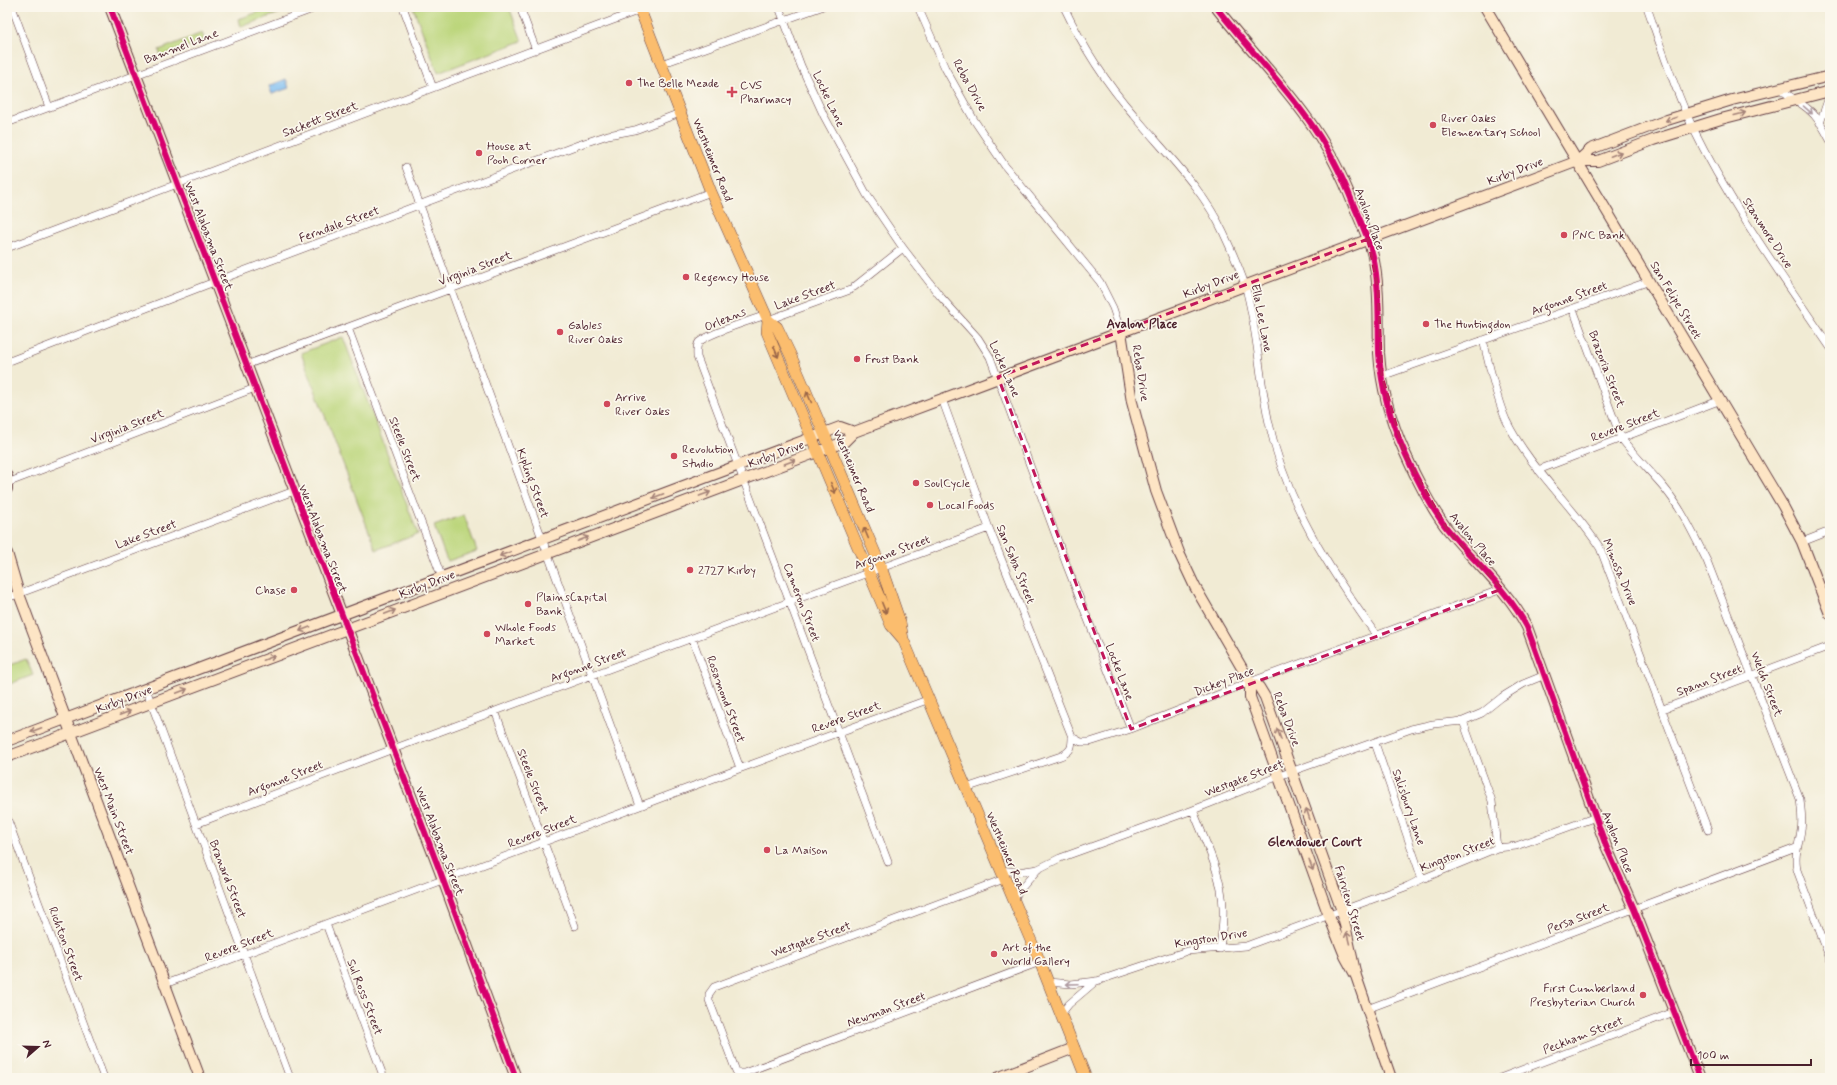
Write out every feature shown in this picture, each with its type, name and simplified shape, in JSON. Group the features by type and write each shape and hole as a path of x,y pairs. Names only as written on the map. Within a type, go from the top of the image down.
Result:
{"main road":[{"name":"Westheimer Road","path":"640,9 711,192 767,318 767,332 891,625 902,639"},
{"name":"Westheimer Road","path":"767,318 777,327 790,354 881,567 900,622 902,639 1040,962 1086,1078"}],"street":[{"path":"12,7 49,107"},
{"name":"West Alabama Street","path":"110,7 443,880 516,1078"},
{"name":"Bammel Lane","path":"7,123 318,7"},
{"path":"403,7 433,88"},
{"path":"520,7 536,50"},
{"name":"Locke Lane","path":"779,7 802,66 824,116 867,195 903,248 940,296 984,347 998,377 1067,566 1131,729"},
{"path":"661,64 822,7"},
{"name":"Reba Drive","path":"918,7 945,68 974,120 1005,166 1100,282 1113,308 1121,332 1132,402 1156,491 1180,555 1213,621 1250,682 1259,687 1265,697 1293,771"},
{"name":"Ella Lee Lane","path":"1064,7 1081,39 1110,85 1133,115 1180,168 1207,204 1223,230 1245,285 1254,325 1269,423 1292,494 1324,559 1377,636"},
{"name":"Avalon Place","path":"1216,7 1308,119 1340,173 1368,239 1373,255 1378,289 1379,353 1382,376 1395,428 1404,452 1423,490 1447,529 1502,589 1519,611 1528,628 1606,846 1634,909 1700,1078"},
{"name":"San Felipe Street","path":"1486,7 1721,400 1802,542 1830,614"},
{"name":"Stanmore Drive","path":"1647,7 1671,76 1693,128 1724,186 1830,347"},
{"name":"Sackett Street","path":"7,248 536,50 640,9"},
{"name":"Kirby Drive","path":"1578,161 1591,149 1687,114 1780,88 1830,76"},
{"path":"1780,88 1793,100 1808,109 1820,123 1830,140"},
{"name":"Kirby Drive","path":"7,757 546,553 818,452 844,442 854,432 998,377 1578,161 1598,161 1653,140 1830,91"},
{"path":"1820,123 1830,94"},
{"name":"Ferndale Street","path":"7,362 214,282 586,143 608,135 635,130 680,113"},
{"name":"Kipling Street","path":"406,167 452,289 546,553 640,806"},
{"name":"Virginia Street","path":"246,365 711,192"},
{"name":"Lake Street","path":"767,318 852,289 903,248"},
{"name":"Argonne Street","path":"1382,376 1650,281"},
{"name":"Brazoria Street","path":"1573,309 1622,438"},
{"name":"Orleans","path":"696,349 700,342 713,335 767,318"},
{"name":"Steele Street","path":"348,328 442,578"},
{"name":"Mimosa Drive","path":"1483,340 1494,383 1506,420 1522,448 1538,470 1588,529 1600,548 1663,709 1708,830"},
{"name":"Cameron Street","path":"696,349 697,357 888,862"},
{"name":"Virginia Street","path":"7,483 255,388"},
{"name":"San Saba Street","path":"942,399 990,528 1072,737"},
{"name":"Revere Street","path":"1538,470 1721,400"},
{"name":"Kirby Drive","path":"7,741 840,427 854,432"},
{"name":"Welch Street","path":"1622,438 1634,456 1662,485 1693,531 1707,561 1800,799 1801,830 1796,848 1795,859 1797,870 1830,959"},
{"path":"7,476 7,489"},
{"name":"Lake Street","path":"7,598 294,491"},
{"name":"Argonne Street","path":"196,824 392,749 881,567 990,528"},
{"path":"1802,542 1830,531"},
{"name":"West Main Street","path":"7,553 19,594 200,1078"},
{"path":"427,598 442,578"},
{"name":"Dickey Place","path":"1072,737 1081,742 1090,742 1131,729 1250,682 1502,589"},
{"name":"Rosamond Street","path":"692,638 740,768"},
{"name":"Spann Street","path":"1663,709 1830,646"},
{"path":"227,658 232,672"},
{"name":"Westgate Street","path":"739,1073 736,1071 709,1000 708,994 714,987 1002,875 1038,869 1060,858 1193,810 1279,776 1411,729 1433,724 1463,721 1482,713 1502,697 1523,684 1544,675"},
{"name":"Reba Drive","path":"1250,682 1250,697 1279,776"},
{"name":"Branard Street","path":"146,689 290,1078"},
{"name":"Revere Street","path":"166,984 740,768 927,700"},
{"name":"Steele Street","path":"495,711 575,926"},
{"path":"1463,721 1492,801 1497,848"},
{"path":"966,788 1061,756 1069,752 1072,747 1072,737"},
{"name":"Salisbury Lane","path":"1375,743 1422,879"},
{"name":"Fairview Street","path":"1293,771 1342,911 1356,976 1390,1078"},
{"name":"Fairview Street","path":"1279,776 1329,916 1356,976"},
{"path":"1193,810 1217,873 1222,895 1223,910 1220,949"},
{"name":"Kingston Street","path":"1329,916 1408,886 1497,848 1516,846 1596,817"},
{"name":"Richton Street","path":"7,818 104,1078"},
{"name":"Persa Street","path":"1367,1009 1796,848"},
{"name":"Westgate Street","path":"1013,901 1038,869"},
{"name":"Kingston Drive","path":"1048,982 1071,984 1097,981 1186,951 1246,946 1329,916"},
{"name":"Sul Ross Street","path":"326,924 384,1078"},
{"name":"Newman Street","path":"739,1073 744,1073 1040,962"},
{"name":"Kingston Drive","path":"1061,1014 1078,995 1097,981"},
{"name":"Peckham Street","path":"1500,1078 1674,1012"},
{"path":"998,1078 1074,1048"}],"highlighted area":[{"path":"1368,239 1378,289 1382,376 1404,452 1447,529 1502,589 1131,729 998,377"}],"green space":[{"path":"272,7 296,7 241,27 239,19"},
{"path":"413,7 509,7 522,41 438,73"},
{"path":"202,33 205,40 161,56 159,50"},
{"path":"343,337 418,534 376,550 301,353"},
{"path":"464,515 477,551 448,561 434,526"},
{"path":"26,659 33,675 7,685 7,666"}],"water":[{"path":"286,79 289,88 272,94 269,86"}],"cycle path":[{"path":"110,7 439,869 516,1078"},
{"path":"1216,7 1307,118 1334,160 1365,231 1373,256 1378,292 1380,366 1391,416 1400,441 1419,483 1443,523 1501,589 1527,627 1606,846 1634,909 1700,1078"}],"place":[{"name":"The Belle Meade","path":"629,83"},
{"name":"CVS Pharmacy","path":"732,92"},
{"name":"River Oaks Elementary School","path":"1433,125"},
{"name":"House at Pooh Corner","path":"479,153"},
{"name":"PNC Bank","path":"1564,235"},
{"name":"Regency House","path":"686,277"},
{"name":"The Huntingdon","path":"1426,324"},
{"name":"Gables River Oaks","path":"560,332"},
{"name":"Frost Bank","path":"857,359"},
{"name":"Arrive River Oaks","path":"607,404"},
{"name":"Revolution Studio","path":"674,456"},
{"name":"SoulCycle","path":"916,483"},
{"name":"Local Foods","path":"930,505"},
{"name":"2727 Kirby","path":"690,570"},
{"name":"Chase","path":"294,590"},
{"name":"PlainsCapital Bank","path":"528,604"},
{"name":"Whole Foods Market","path":"487,634"},
{"name":"La Maison","path":"767,850"},
{"name":"Art of the World Gallery","path":"994,954"},
{"name":"First Cumberland Presbyterian Church","path":"1643,995"}],"district":[{"name":"Avalon Place","path":"1142,323"},
{"name":"Glendower Court","path":"1315,841"}]}
